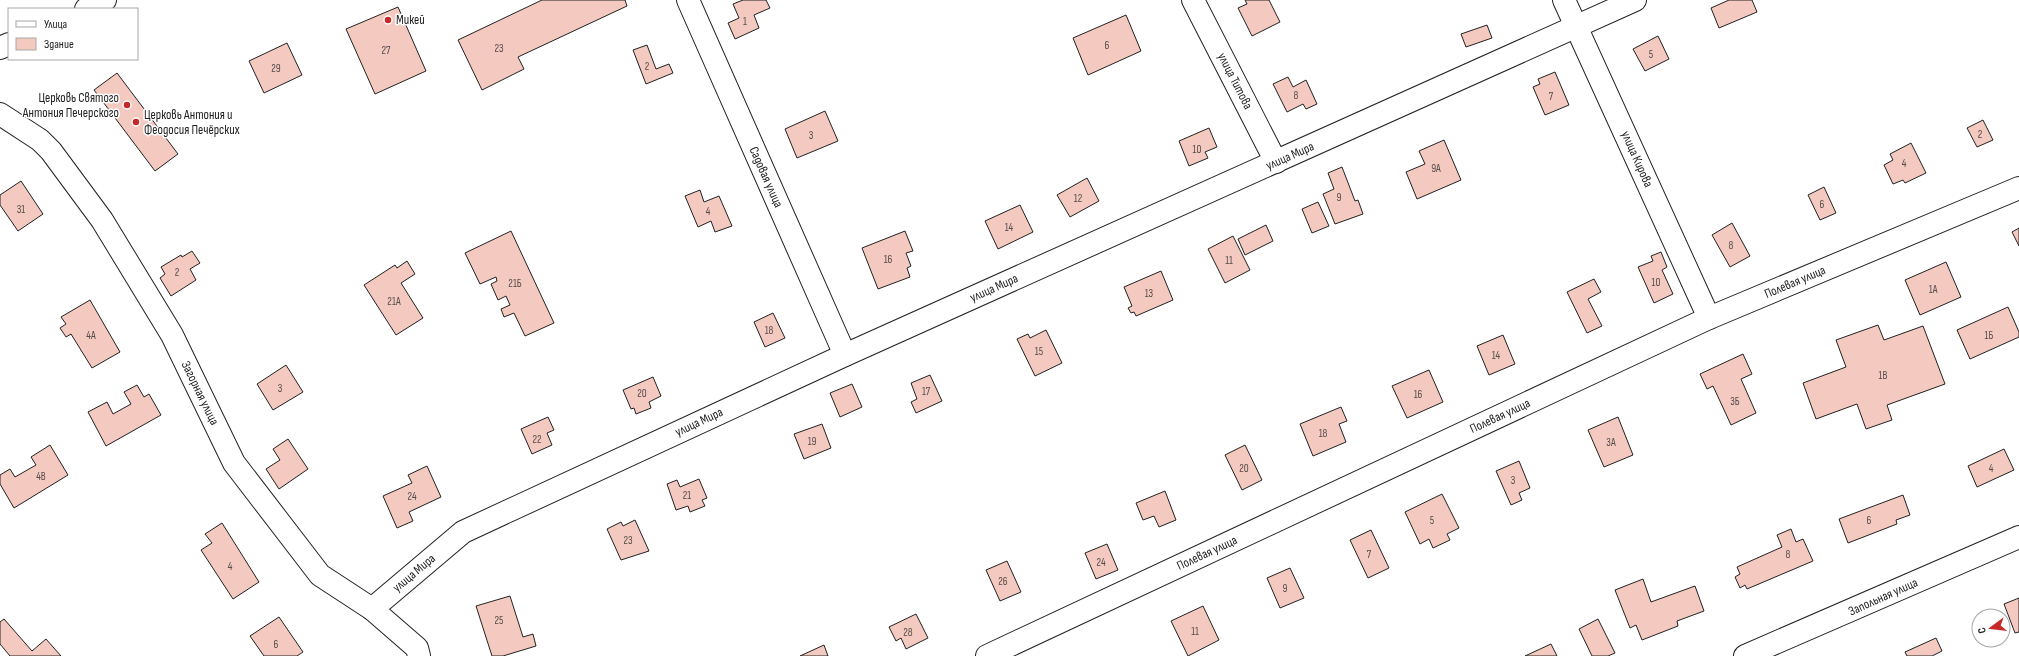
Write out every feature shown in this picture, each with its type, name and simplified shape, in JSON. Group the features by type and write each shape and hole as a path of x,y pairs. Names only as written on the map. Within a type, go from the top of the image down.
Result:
{"street":[{"path":"88,8 105,0"},
{"name":"Садовая улица","path":"688,0 844,355"},
{"name":"улица Титова","path":"1193,0 1276,162"},
{"name":"улица Кирова","path":"1564,0 1709,318"},
{"name":"улица Мира","path":"372,609 463,532 844,355 1635,0"},
{"name":"Загорная улица","path":"0,114 40,140 51,151 102,220 172,335 234,463 320,575 372,609 417,648 419,656"},
{"name":"Полевая улица","path":"987,656 1709,318 2019,188"},
{"name":"Запольная улица","path":"1745,656 2019,537"}],"building":[{"path":"542,0 625,0 627,6 518,57 524,69 482,90 458,40"},
{"path":"743,0 766,0 770,8 754,15 759,28 735,39 728,23 739,18 733,4"},
{"path":"1245,0 1269,0 1280,22 1252,36 1238,8 1247,4"},
{"path":"1729,0 1752,0 1757,12 1719,28 1711,8"},
{"path":"398,7 426,71 375,94 346,29"},
{"path":"1126,15 1141,51 1088,75 1073,38"},
{"path":"1487,25 1492,38 1466,47 1461,34"},
{"path":"1658,36 1669,59 1645,71 1633,49"},
{"path":"287,43 302,75 264,93 249,61"},
{"path":"647,45 656,69 669,64 673,73 646,84 633,50"},
{"path":"1555,72 1569,105 1545,115 1533,87 1540,84 1538,79"},
{"name":"Церковь Антония и Феодосия Печёрских","path":"117,73 178,154 155,171 94,90"},
{"path":"1288,77 1293,87 1306,80 1317,104 1306,109 1303,104 1287,112 1273,84"},
{"path":"825,111 838,141 797,158 785,129"},
{"path":"1983,120 1993,140 1977,147 1967,128"},
{"path":"1209,128 1217,147 1205,152 1208,158 1189,166 1179,141"},
{"path":"1444,140 1461,180 1417,199 1406,172 1425,164 1419,151"},
{"path":"1911,143 1926,173 1905,183 1903,180 1893,184 1884,165 1893,160 1890,154"},
{"path":"1342,167 1355,201 1358,200 1363,214 1335,224 1323,194 1334,189 1328,173"},
{"path":"1087,178 1099,201 1070,217 1057,195"},
{"path":"21,181 43,214 18,231 0,205 0,195"},
{"path":"1824,187 1836,213 1820,220 1808,195"},
{"path":"700,190 704,202 719,196 732,226 715,232 711,221 698,227 685,196"},
{"path":"1318,202 1329,226 1312,233 1302,209"},
{"path":"1020,205 1033,232 998,249 985,221"},
{"path":"1732,223 1750,256 1730,267 1712,235"},
{"path":"1266,225 1273,241 1245,255 1238,239"},
{"path":"2019,228 2019,246 2012,232"},
{"path":"511,231 554,323 525,336 514,313 504,317 501,309 510,305 506,296 498,300 491,284 497,281 496,277 480,284 465,253"},
{"path":"905,231 913,251 906,253 911,266 907,268 910,277 878,289 862,248"},
{"path":"1233,236 1250,270 1225,283 1208,249"},
{"path":"192,251 200,263 190,269 196,280 171,296 160,278 165,274 161,267 181,255 182,257"},
{"path":"1661,252 1667,267 1662,270 1673,294 1654,303 1638,267 1653,261 1651,256"},
{"path":"407,261 415,274 401,283 423,318 396,335 364,285 395,265 397,268"},
{"path":"1946,262 1961,297 1920,315 1905,280"},
{"path":"1161,271 1173,300 1136,316 1134,312 1131,313 1128,308 1132,306 1124,287"},
{"path":"1594,279 1601,292 1588,299 1602,326 1587,333 1567,292"},
{"path":"90,300 120,352 92,368 71,334 66,337 60,328 66,324 61,317"},
{"path":"2008,307 2019,332 2019,337 1970,359 1957,330"},
{"path":"773,313 785,338 765,347 754,322"},
{"path":"1878,325 1884,340 1923,326 1945,384 1887,405 1892,420 1866,429 1857,404 1816,419 1803,383 1846,367 1836,340"},
{"path":"1046,330 1062,363 1035,376 1017,339 1028,334 1030,338"},
{"path":"1503,335 1515,364 1489,375 1477,346"},
{"path":"1743,354 1752,374 1741,379 1756,413 1731,425 1713,386 1707,389 1700,374"},
{"path":"286,365 303,392 273,410 257,384"},
{"path":"1429,370 1443,402 1407,418 1392,386"},
{"path":"930,375 942,401 916,413 911,402 917,399 911,383"},
{"path":"653,377 661,396 649,402 651,408 636,414 634,408 631,409 623,390"},
{"path":"852,384 862,407 840,417 830,393"},
{"path":"137,385 144,397 149,394 161,415 106,446 88,412 107,402 113,414 131,404 124,392"},
{"path":"1341,407 1347,421 1339,424 1346,442 1313,456 1300,424"},
{"path":"548,417 554,430 547,433 552,445 532,454 521,429"},
{"path":"1618,417 1633,455 1604,467 1588,430"},
{"path":"822,424 831,448 804,459 794,434"},
{"path":"288,439 308,469 279,489 266,469 280,460 273,449"},
{"path":"50,445 68,475 14,508 0,484 0,475 10,469 15,477 36,465 31,457"},
{"path":"1245,445 1262,480 1242,490 1225,455"},
{"path":"2004,449 2014,470 1977,487 1968,466"},
{"path":"1519,461 1530,488 1519,493 1522,500 1511,505 1496,471"},
{"path":"427,466 441,497 409,512 413,521 397,528 383,496 412,483 408,475"},
{"path":"699,479 707,498 702,500 705,506 690,512 688,506 676,510 667,484 677,480 680,487"},
{"path":"1165,491 1176,520 1159,527 1154,516 1143,520 1136,503"},
{"path":"1442,494 1459,528 1447,534 1450,540 1433,548 1429,539 1420,544 1405,512"},
{"path":"1903,495 1910,515 1896,520 1897,524 1848,543 1839,519"},
{"path":"635,520 649,551 621,560 607,529 621,522 623,526"},
{"path":"222,523 259,582 233,599 201,550 212,543 205,534"},
{"path":"1791,529 1796,542 1803,539 1813,561 1747,589 1745,585 1740,588 1735,577 1740,574 1737,567 1782,547 1777,535"},
{"path":"1371,530 1389,568 1368,578 1350,540"},
{"path":"1107,544 1118,570 1096,579 1085,553"},
{"path":"1007,561 1021,592 1000,601 986,570"},
{"path":"1290,568 1304,598 1280,608 1267,578"},
{"path":"1643,579 1651,602 1695,586 1704,611 1677,621 1678,626 1642,640 1636,625 1630,628 1615,590"},
{"path":"510,596 523,637 533,634 536,646 503,656 492,656 476,606"},
{"path":"2019,598 2019,632 2015,633 2011,622 2011,608 2006,608 2004,604"},
{"path":"1203,606 1219,640 1188,656 1171,621"},
{"path":"916,614 928,638 906,649 901,638 896,641 889,627"},
{"path":"279,617 303,652 297,656 264,656 250,636"},
{"path":"4,619 32,651 46,639 61,656 10,656 0,644 0,622"},
{"path":"1598,619 1615,653 1608,656 1592,656 1579,629"},
{"path":"1936,638 1942,651 1932,656 1907,656 1905,652"},
{"path":"1551,644 1557,656 1525,656"},
{"path":"824,645 828,656 800,656"}],"place":[{"name":"Микей","path":"388,20"},
{"name":"Церковь Святого Антония Печерского","path":"127,105"},
{"name":"Церковь Антония и Феодосия Печёрских","path":"136,122"}]}
